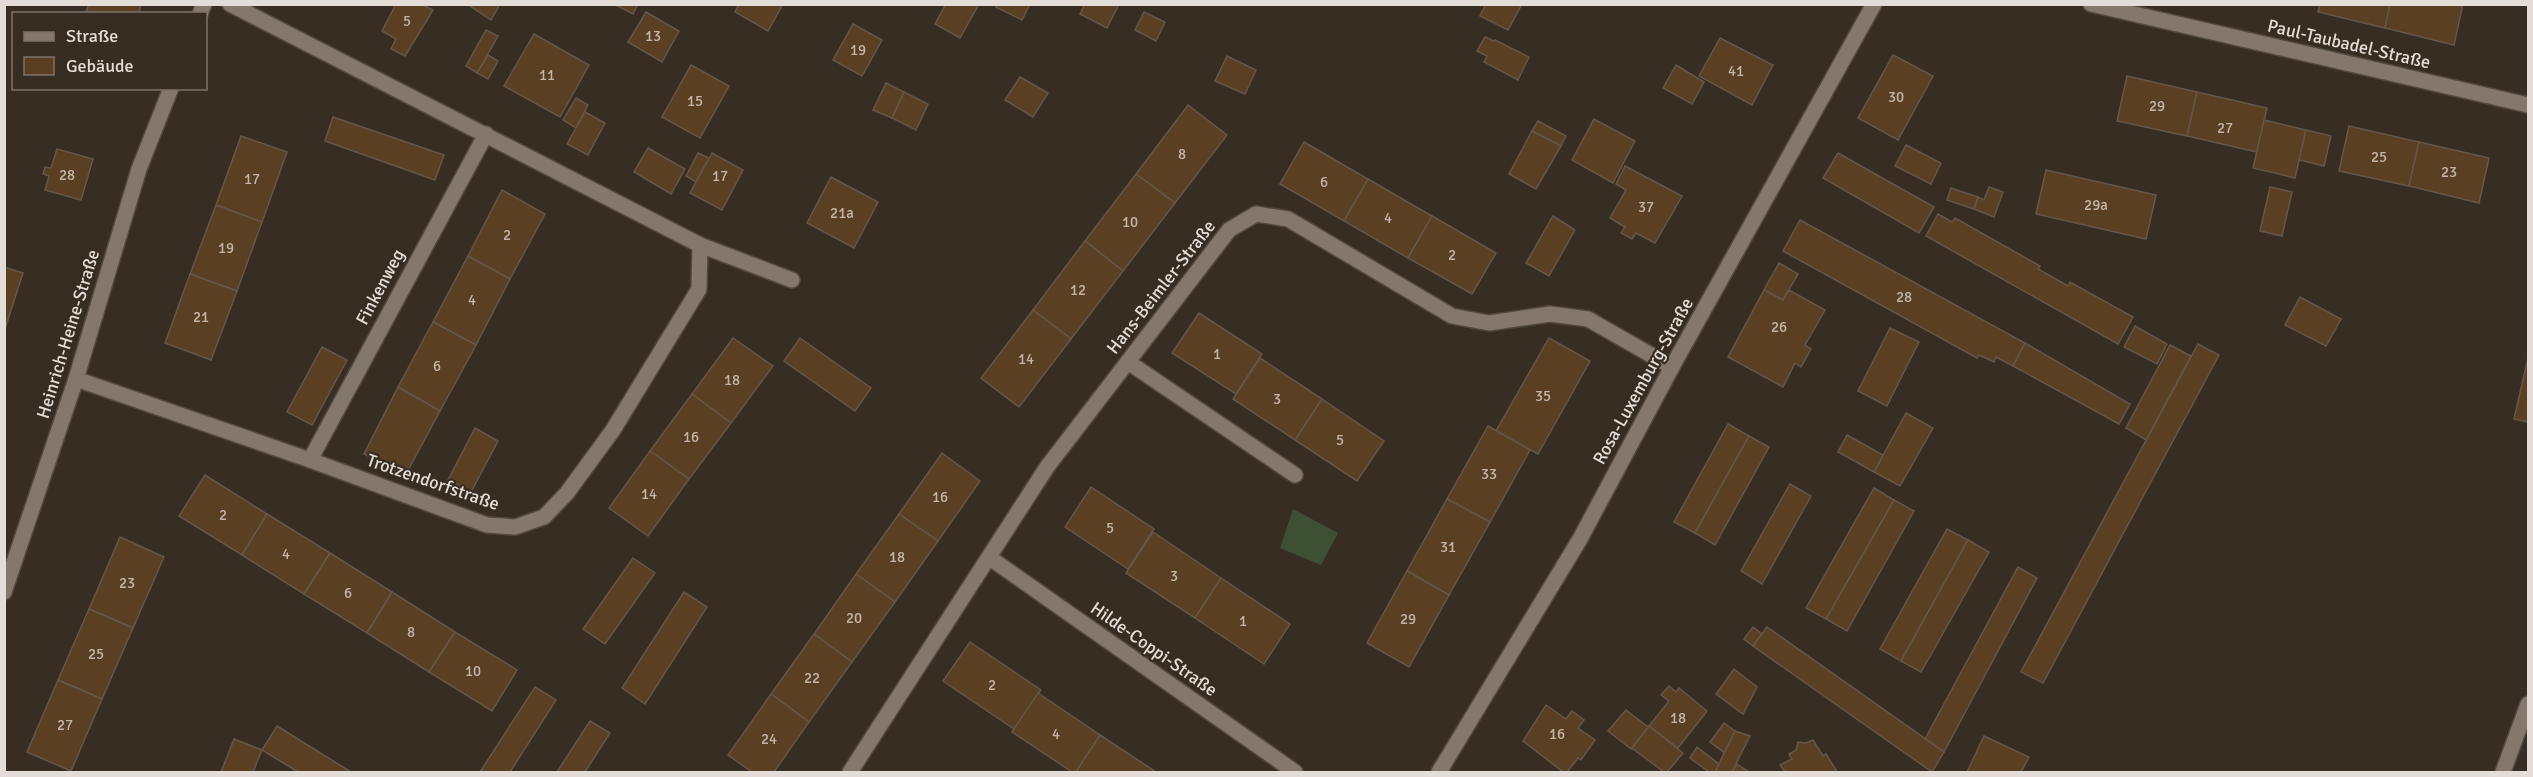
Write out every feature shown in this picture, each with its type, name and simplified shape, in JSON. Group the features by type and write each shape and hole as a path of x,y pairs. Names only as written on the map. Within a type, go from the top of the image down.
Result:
{"street":[{"path":"231,4 700,245 792,280"},
{"name":"Rosa-Luxemburg-Straße","path":"1438,772 1580,539 1672,367 1874,4"},
{"name":"Paul-Taubadel-Straße","path":"2091,4 2529,105"},
{"name":"Heinrich-Heine-Straße","path":"4,592 76,380 139,169 170,90"},
{"name":"Finkenweg","path":"310,459 486,134"},
{"name":"Hans-Beimler-Straße","path":"850,772 990,558 1047,466 1229,230 1256,214 1288,219 1452,316 1489,323 1550,314 1587,319 1672,367"},
{"name":"Trotzendorfstraße","path":"76,380 310,459 487,525 515,527 544,517 567,493 613,430 699,289 700,245"},
{"path":"1128,362 1295,475"},
{"name":"Hilde-Coppi-Straße","path":"990,558 1295,772"},
{"path":"2503,772 2529,704"}],"green space":[{"path":"1293,509 1338,533 1321,565 1280,548"}],"building":[{"path":"89,4 141,4 139,12 86,12"},
{"path":"396,4 421,4 433,10 405,56 391,49 396,39 382,31"},
{"path":"467,4 500,4 491,20"},
{"path":"614,4 638,4 633,14"},
{"path":"739,4 783,4 768,31 735,12"},
{"path":"946,4 979,4 960,38 935,24"},
{"path":"997,4 1030,4 1022,20 996,7"},
{"path":"1085,4 1119,4 1107,28 1080,14"},
{"path":"1486,4 1522,4 1508,30 1480,16"},
{"path":"2320,4 2390,4 2385,28 2318,12"},
{"path":"2390,4 2463,4 2454,45 2385,28"},
{"path":"646,12 679,31 662,62 628,42"},
{"path":"1144,12 1165,22 1156,41 1135,30"},
{"path":"853,24 882,40 862,76 833,60"},
{"path":"486,30 498,36 477,73 466,66"},
{"path":"534,34 589,65 560,117 504,86"},
{"path":"1485,37 1529,57 1518,80 1484,62 1487,56 1477,51"},
{"path":"1720,38 1773,65 1752,105 1699,76"},
{"path":"488,55 498,61 488,79 477,73"},
{"path":"1893,55 1933,76 1898,140 1858,118"},
{"path":"1227,56 1256,70 1245,94 1215,81"},
{"path":"691,65 729,86 700,138 662,117"},
{"path":"1676,65 1704,82 1692,104 1663,88"},
{"path":"2127,76 2197,92 2187,136 2117,121"},
{"path":"1020,77 1048,93 1033,117 1005,100"},
{"path":"886,83 904,92 892,118 873,110"},
{"path":"904,92 928,104 916,130 892,118"},
{"path":"2197,92 2267,108 2257,152 2187,136"},
{"path":"576,98 588,105 576,128 563,120"},
{"path":"1188,105 1227,135 1175,203 1136,174"},
{"path":"585,112 605,123 588,155 567,144"},
{"path":"333,117 444,155 435,180 325,141"},
{"path":"1594,119 1635,141 1613,183 1572,160"},
{"path":"2264,120 2306,130 2295,178 2253,168"},
{"path":"1538,121 1566,136 1561,146 1532,131"},
{"path":"2349,126 2419,142 2409,186 2339,171"},
{"path":"2306,130 2331,136 2324,166 2299,160"},
{"path":"1532,131 1561,146 1536,189 1509,174"},
{"path":"241,136 287,152 262,222 216,205"},
{"path":"1304,142 1368,179 1344,221 1280,184"},
{"path":"2419,142 2489,158 2479,203 2409,186"},
{"path":"1906,145 1941,163 1931,184 1895,166"},
{"path":"648,148 685,169 671,194 634,172"},
{"path":"57,149 93,159 81,200 45,190 49,176 43,174 45,167 51,168"},
{"path":"698,153 709,158 696,182 686,176"},
{"path":"712,153 743,170 722,210 690,193"},
{"path":"1838,153 1934,207 1919,233 1823,178"},
{"path":"1625,166 1682,196 1655,243 1636,233 1632,239 1621,233 1625,227 1610,218 1626,190 1616,184"},
{"path":"2046,170 2156,195 2146,239 2036,214"},
{"path":"1136,174 1175,203 1123,271 1085,241"},
{"path":"831,177 878,202 854,248 807,223"},
{"path":"1368,179 1432,216 1408,258 1344,221"},
{"path":"1989,187 2003,192 1994,217 1974,209 1978,197 1984,200"},
{"path":"2270,187 2292,192 2282,236 2260,231"},
{"path":"1951,188 1978,197 1974,209 1947,200"},
{"path":"502,190 545,214 510,279 468,256"},
{"path":"216,205 262,222 237,291 190,274"},
{"path":"1938,214 1952,222 1955,218 2040,266 2038,269 2068,286 2070,282 2133,317 2118,344 1926,236"},
{"path":"1432,216 1496,253 1472,294 1408,258"},
{"path":"1553,216 1575,230 1549,276 1526,263"},
{"path":"1800,220 2025,343 2013,366 1996,357 1994,362 1979,355 1977,358 1783,251"},
{"path":"1085,241 1123,271 1071,339 1033,310"},
{"path":"468,256 510,279 476,345 433,322"},
{"path":"1779,263 1798,274 1783,300 1764,290"},
{"path":"4,267 23,273 5,329 4,329"},
{"path":"190,274 237,291 211,360 165,343"},
{"path":"1764,290 1783,300 1789,290 1825,310 1805,345 1811,349 1801,367 1795,363 1783,387 1728,357"},
{"path":"2300,297 2341,319 2326,346 2285,325"},
{"path":"1033,310 1071,339 1019,407 981,378"},
{"path":"1199,313 1262,354 1236,394 1172,353"},
{"path":"433,322 476,345 440,411 398,387"},
{"path":"2135,326 2167,344 2157,364 2124,347"},
{"path":"1890,328 1919,342 1887,406 1858,391"},
{"path":"733,338 773,366 731,423 692,394"},
{"path":"800,338 871,388 855,411 784,361"},
{"path":"1549,338 1590,361 1538,454 1496,431"},
{"path":"2025,343 2130,404 2119,424 2013,366"},
{"path":"2198,344 2219,355 2043,683 2021,672"},
{"path":"2170,345 2191,356 2146,440 2126,428"},
{"path":"322,347 347,360 312,425 287,412"},
{"path":"1260,358 1322,399 1295,440 1233,399"},
{"path":"2528,358 2528,422 2514,419"},
{"path":"398,387 440,411 405,476 364,454"},
{"path":"692,394 731,423 689,479 650,451"},
{"path":"1322,399 1384,441 1357,481 1295,440"},
{"path":"1906,413 1933,428 1900,486 1874,472"},
{"path":"1728,424 1749,436 1695,533 1674,522"},
{"path":"1488,426 1530,450 1490,522 1447,499"},
{"path":"475,428 498,441 471,492 448,480"},
{"path":"1847,435 1883,455 1874,472 1838,452"},
{"path":"1749,436 1769,447 1715,545 1695,533"},
{"path":"650,451 689,479 648,536 609,508"},
{"path":"942,453 980,481 938,541 899,514"},
{"path":"205,475 267,514 242,555 179,516"},
{"path":"1790,484 1811,496 1762,584 1741,571"},
{"path":"1091,487 1154,529 1128,569 1065,527"},
{"path":"1874,488 1894,500 1826,619 1806,608"},
{"path":"1447,499 1490,522 1449,595 1407,571"},
{"path":"1894,500 1914,511 1847,631 1826,619"},
{"path":"267,514 330,553 304,594 242,555"},
{"path":"899,514 938,541 895,602 856,574"},
{"path":"1947,529 1968,540 1901,661 1880,649"},
{"path":"1153,532 1221,578 1195,618 1126,573"},
{"path":"120,537 164,557 133,628 89,609"},
{"path":"1968,540 1989,552 1921,672 1901,661"},
{"path":"330,553 392,592 367,633 304,594"},
{"path":"633,558 655,573 605,644 583,629"},
{"path":"2018,567 2037,578 1944,752 1925,739"},
{"path":"1407,571 1449,595 1409,667 1367,643"},
{"path":"856,574 895,602 852,662 814,634"},
{"path":"1221,578 1290,624 1264,664 1195,618"},
{"path":"392,592 455,632 429,672 367,633"},
{"path":"684,592 707,607 645,704 622,688"},
{"path":"89,609 133,628 102,699 58,680"},
{"path":"1753,627 1762,634 1753,646 1744,639"},
{"path":"1767,627 1944,752 1932,772 1753,646"},
{"path":"455,632 517,670 492,711 429,672"},
{"path":"814,634 852,662 809,722 771,694"},
{"path":"970,642 1041,690 1014,729 943,681"},
{"path":"1734,669 1757,687 1743,714 1716,694"},
{"path":"58,680 102,699 71,771 27,752"},
{"path":"1669,686 1676,692 1679,688 1707,711 1678,748 1649,726 1669,701 1661,695"},
{"path":"535,687 556,700 510,772 480,772"},
{"path":"1038,693 1100,735 1076,772 1072,772 1012,732"},
{"path":"771,694 809,722 774,772 752,772 728,755"},
{"path":"1546,705 1566,719 1572,711 1584,720 1578,728 1595,740 1581,760 1578,758 1567,772 1563,772 1523,741"},
{"path":"1626,710 1648,727 1631,749 1608,731"},
{"path":"590,721 610,733 585,772 557,772"},
{"path":"1724,723 1735,731 1725,753 1710,742"},
{"path":"277,726 351,772 298,772 262,750"},
{"path":"1649,726 1683,753 1667,772 1632,748"},
{"path":"1735,731 1750,736 1732,772 1715,772"},
{"path":"1100,735 1156,772 1076,772"},
{"path":"1984,736 2029,757 2021,772 1967,772"},
{"path":"234,739 262,750 253,772 221,772"},
{"path":"1813,740 1836,770 1834,772 1785,772 1780,765 1792,759 1789,754 1796,750 1798,742 1806,743"},
{"path":"1697,747 1719,764 1715,772 1709,772 1690,758"},
{"path":"1737,764 1749,772 1732,772"}]}
